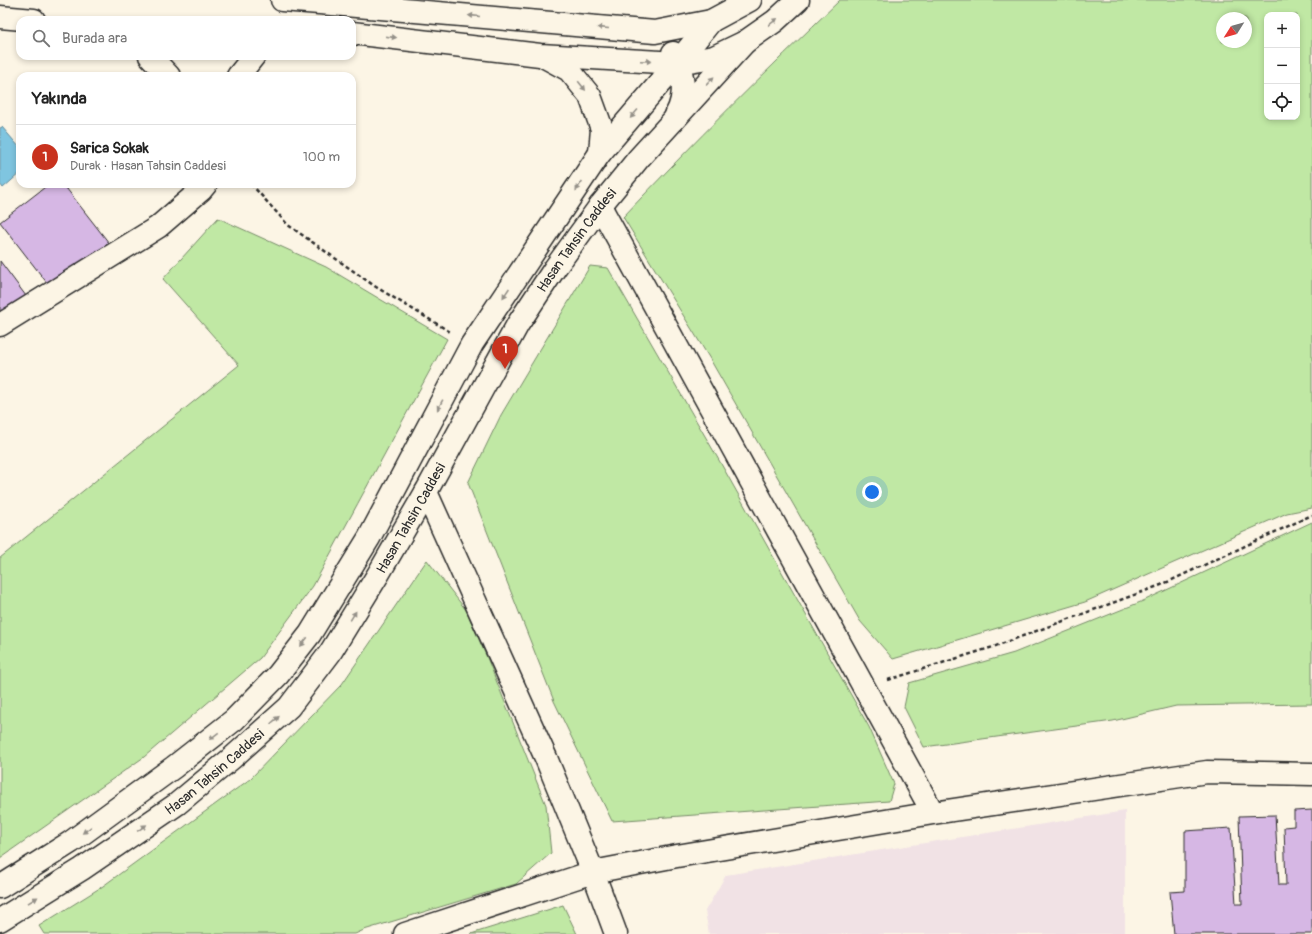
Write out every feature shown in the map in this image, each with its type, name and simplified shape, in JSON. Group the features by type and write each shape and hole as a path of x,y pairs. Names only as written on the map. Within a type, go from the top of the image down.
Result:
{"main road":[{"path":"282,0 369,3 655,32 711,21 750,0"},
{"name":"Hasan Tahsin Caddesi","path":"356,33 540,55 677,63 714,57 745,42 775,21 798,0"},
{"path":"0,16 16,18"},
{"name":"Hasan Tahsin Caddesi","path":"0,887 71,842 174,767 234,720 278,675 310,634 369,538 472,344 600,153 711,21"},
{"path":"642,31 663,41 674,54 682,73 683,91 680,108 674,120"},
{"name":"Hasan Tahsin Caddesi","path":"0,920 82,870 177,804 232,758 289,707 330,653 379,574 426,492 518,324 555,268 600,206 639,158 745,42"},
{"path":"540,55 570,70 590,96 602,129 600,153"},
{"path":"154,60 165,72"},
{"path":"241,72 251,60"},
{"path":"0,325 158,227 203,188"},
{"path":"600,206 934,813"},
{"path":"416,451 426,492 546,758 593,872 616,934"},
{"path":"405,934 593,872 677,856 934,813 1206,772 1312,774"}],"path":[{"path":"255,188 288,225 376,287 472,344"},
{"path":"864,687 993,647 1162,585 1312,515"}],"shaded area":[{"path":"1125,811 1125,934 709,934 705,911 726,875"}],"green space":[{"path":"840,0 1312,0 1312,508 1287,513 1085,602 893,659 860,621 710,359 623,217 757,80"},
{"path":"218,218 326,267 447,339 313,586 260,658 144,757 0,858 0,558 239,365 163,279"},
{"path":"590,266 608,268 720,462 869,727 894,784 889,801 612,821 554,701 468,483 501,415"},
{"path":"1312,522 1312,704 1176,706 1113,721 924,747 904,707 909,683 1014,653 1143,601"},
{"path":"427,560 466,610 488,660 546,805 551,853 516,884 355,934 44,934 39,926 103,886 250,779 342,684"},
{"path":"563,905 577,934 471,934"}],"water":[{"path":"2,127 16,143 16,177 3,188 0,184 0,128"}],"building":[{"path":"44,188 66,188 109,243 51,288 0,222"},
{"path":"0,261 26,296 0,316"},
{"path":"1312,810 1312,934 1174,934 1170,892 1185,891 1185,831 1231,828 1236,904 1242,904 1239,816 1275,815 1279,885 1286,885 1284,827 1294,826 1294,811"}],"place":[{"name":"Sarica Sokak","path":"505,369"}]}
